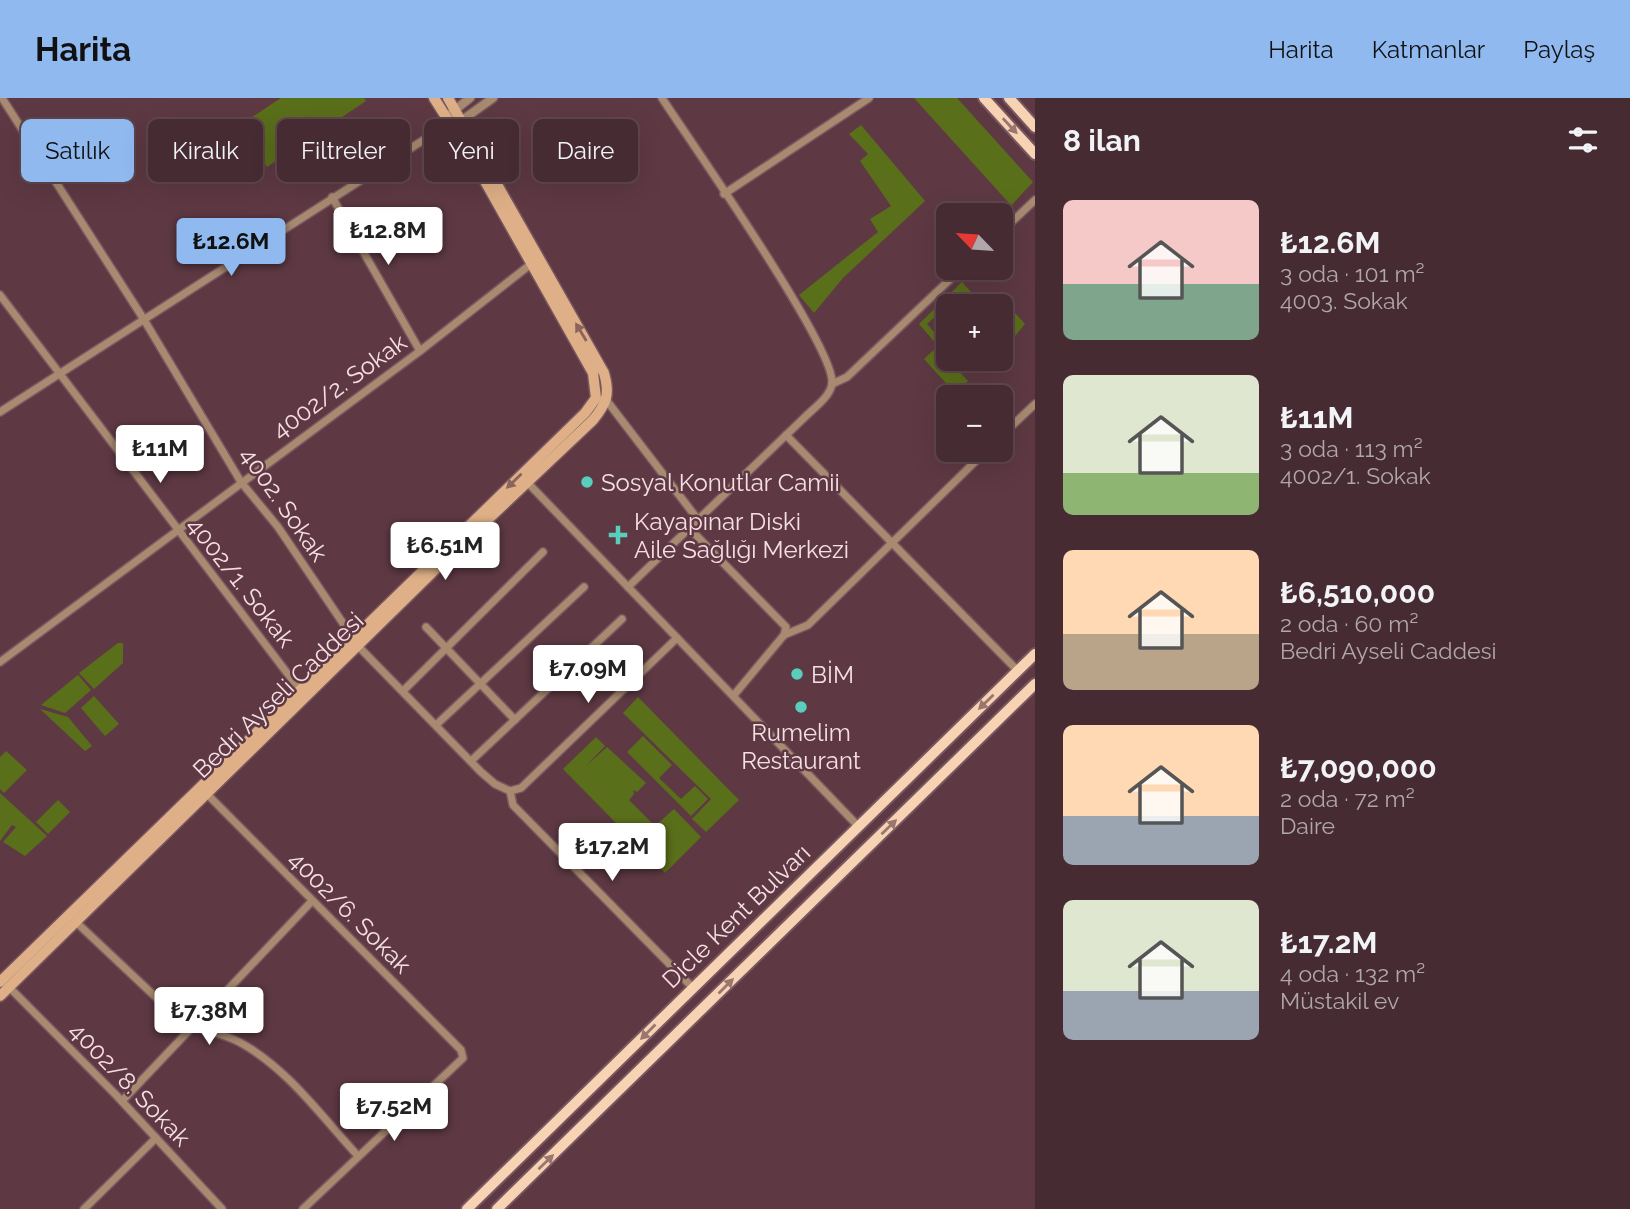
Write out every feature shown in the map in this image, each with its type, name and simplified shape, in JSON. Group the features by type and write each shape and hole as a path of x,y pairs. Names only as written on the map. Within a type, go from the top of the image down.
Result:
{"main road":[{"name":"Bedri Ayseli Caddesi","path":"434,98 452,119"},
{"name":"Bedri Ayseli Caddesi","path":"448,98 453,119"},
{"path":"984,98 1035,154"},
{"path":"1009,98 1035,127"},
{"name":"Bedri Ayseli Caddesi","path":"0,996 4,985 352,638 585,413 596,398 593,373 487,182"},
{"name":"Bedri Ayseli Caddesi","path":"4,985 76,922 593,420 607,401 608,390 604,373 490,182"},
{"name":"Dicle Kent Bulvarı","path":"467,1209 1035,654"},
{"name":"Dicle Kent Bulvarı","path":"497,1209 1035,684"}],"street":[{"name":"4002. Sokak","path":"2,98 143,317 241,482 278,527 352,638 495,785 510,791"},
{"path":"454,119 470,98"},
{"path":"455,119 494,98"},
{"path":"628,587 786,435 828,393 832,384 830,364 806,319 662,98"},
{"path":"724,194 869,98"},
{"path":"0,412 143,317 424,138"},
{"path":"332,197 420,351"},
{"path":"1013,221 1035,200"},
{"name":"4002/2. Sokak","path":"0,662 176,529 420,351 531,264"},
{"path":"832,384 847,377 949,280"},
{"name":"4002/1. Sokak","path":"0,295 300,690"},
{"path":"607,401 699,520"},
{"path":"1013,425 1035,404"},
{"path":"786,435 1018,671"},
{"path":"784,635 808,625 974,462"},
{"path":"527,482 858,826"},
{"path":"690,528 786,627 784,635 734,695"},
{"path":"403,691 543,552"},
{"path":"436,725 584,587"},
{"path":"471,761 622,619"},
{"path":"426,627 515,720"},
{"path":"677,638 521,788 510,791 513,805 692,987"},
{"name":"4002/6. Sokak","path":"207,794 461,1050 463,1058 358,1156"},
{"path":"121,1101 312,901"},
{"path":"76,922 180,1020 192,1027 237,1041 260,1054 293,1084 358,1156 303,1209"},
{"name":"4002/8. Sokak","path":"4,985 121,1101 222,1209"},
{"path":"84,1209 156,1138"}],"green space":[{"path":"281,98 364,98 366,101 339,119 277,119 277,160 267,167 263,161 263,119 249,119"},
{"path":"914,98 957,98 1033,182 1013,204 1008,202"},
{"path":"861,125 925,201 843,278 814,313 799,295 878,232 870,219 891,206 860,161 868,154 849,134"},
{"path":"962,282 973,294 950,294"},
{"path":"936,307 936,316 927,324 936,334 936,344 919,324"},
{"path":"1013,311 1025,324 1015,336 1013,334"},
{"path":"936,348 936,371 959,371 968,381 964,385 948,385 924,359"},
{"path":"118,643 123,643 123,663 94,689 79,673"},
{"path":"78,675 91,690 65,713 41,705"},
{"path":"94,696 119,724 105,736 81,708"},
{"path":"638,697 739,800 706,832 692,819 711,799 623,713"},
{"path":"40,709 68,717 92,746 85,751"},
{"path":"643,736 672,765 659,778 681,799 695,786 708,799 691,816 627,752"},
{"path":"596,737 605,746 586,766 607,747 646,783 637,792 633,790 634,794 629,800 655,826 674,809 701,837 665,873 563,769"},
{"path":"6,751 27,770 4,793 0,789 0,757"},
{"path":"0,793 47,836 25,856 3,842 16,827 12,825 0,841"},
{"path":"58,800 70,812 48,834 36,822"}],"place":[{"name":"Sosyal Konutlar Camii","path":"587,482"},
{"name":"Kayapınar Diski Aile Sağlığı Merkezi","path":"618,535"},
{"name":"BİM","path":"797,674"},
{"name":"Rumelim Restaurant","path":"801,707"}]}
